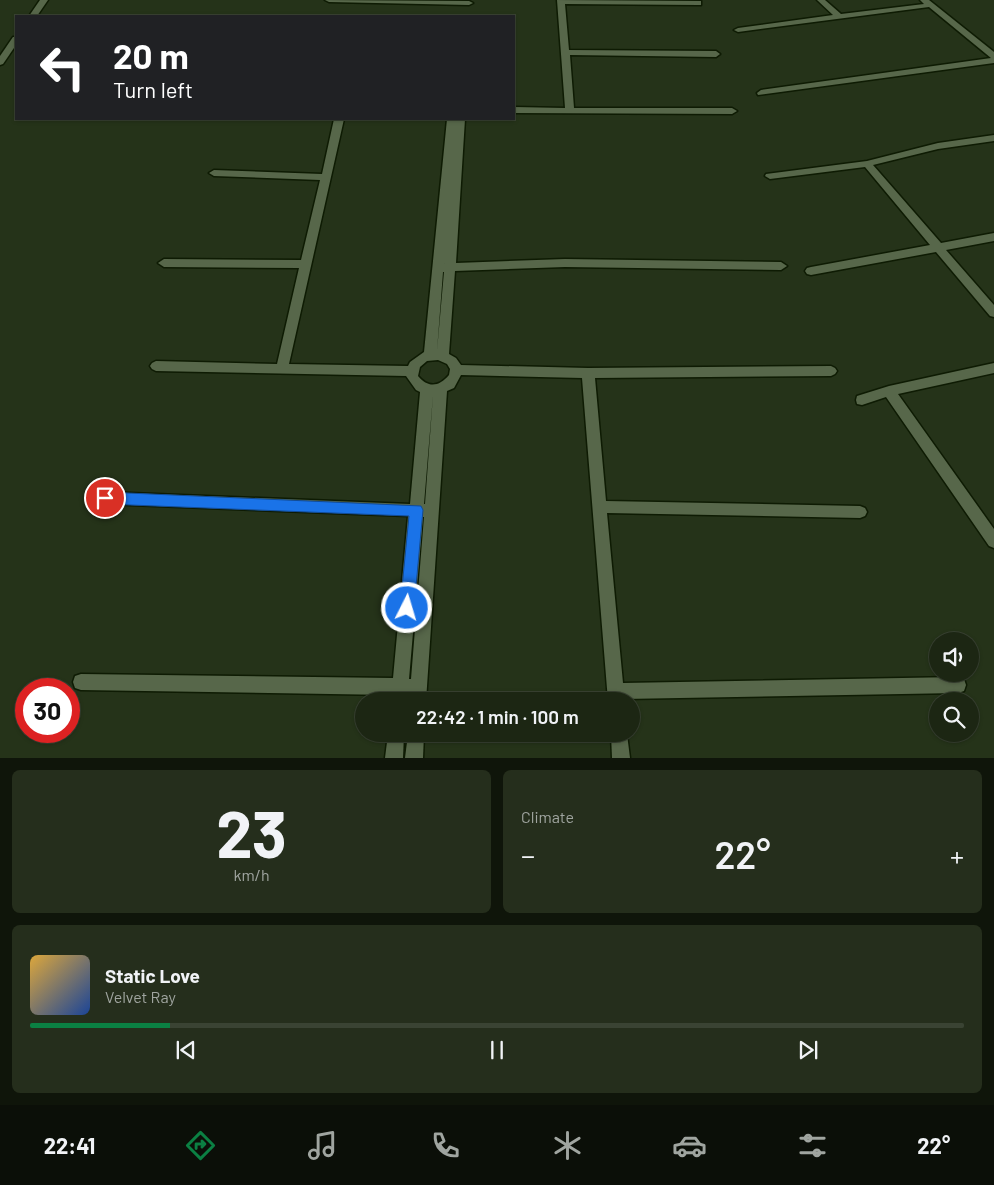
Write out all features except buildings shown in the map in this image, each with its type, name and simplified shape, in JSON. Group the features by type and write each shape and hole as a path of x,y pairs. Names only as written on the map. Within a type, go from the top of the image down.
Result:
{"street":[{"path":"34,15 44,0"},
{"path":"329,0 465,4"},
{"path":"821,0 839,17"},
{"path":"570,111 561,1 698,3"},
{"path":"738,30 839,17 927,2 994,56"},
{"path":"0,62 15,40"},
{"path":"566,52 716,54"},
{"path":"761,93 994,60"},
{"path":"515,110 732,111"},
{"path":"282,368 339,120"},
{"path":"430,356 451,120"},
{"path":"443,356 461,120"},
{"path":"770,176 868,164 938,146 994,138"},
{"path":"868,164 936,247 994,313"},
{"path":"214,173 325,177"},
{"path":"811,271 994,237"},
{"path":"164,263 306,264"},
{"path":"438,268 565,263 781,266"},
{"path":"430,356 443,356 451,360 456,370 453,382 441,389 427,390 414,382 411,371 418,360 430,356"},
{"path":"156,366 411,371"},
{"path":"862,400 888,391 994,368"},
{"path":"456,370 588,373 831,371"},
{"path":"588,373 616,692"},
{"path":"418,692 441,389"},
{"path":"400,692 427,390"},
{"path":"888,391 994,541"},
{"path":"105,498 432,511"},
{"path":"600,507 860,512"},
{"path":"81,682 355,692"},
{"path":"640,695 958,685"},
{"path":"394,758 395,742"},
{"path":"414,758 415,742"},
{"path":"620,742 621,758"}],"route":[{"path":"105,498 416,510 407,608"}]}
